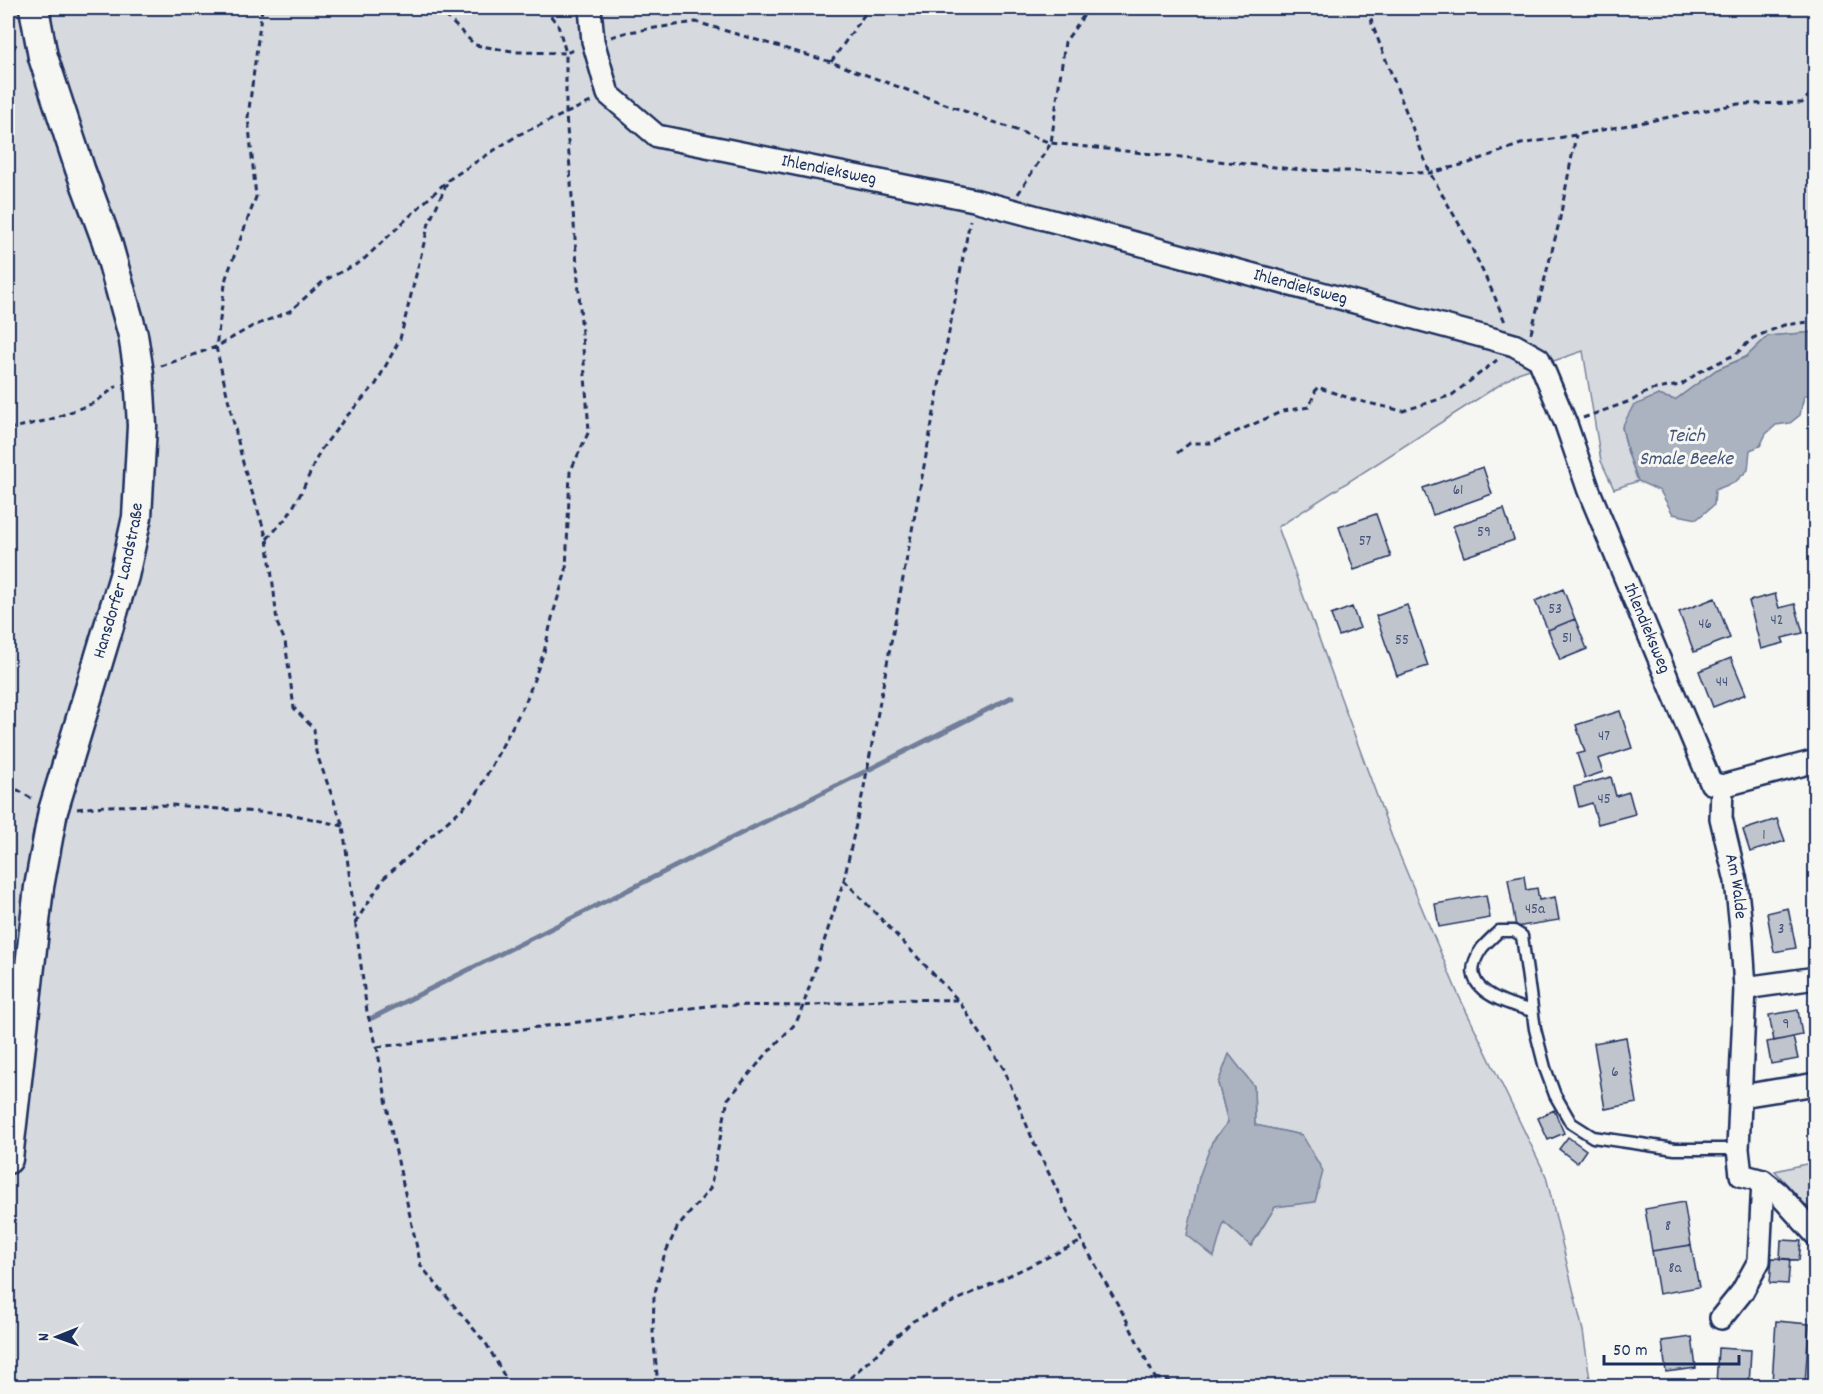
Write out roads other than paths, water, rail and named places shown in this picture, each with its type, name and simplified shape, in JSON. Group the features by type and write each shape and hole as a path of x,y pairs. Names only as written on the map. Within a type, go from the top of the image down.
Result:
{"main road":[{"name":"Hansdorfer Landstraße","path":"8,1159 39,887 53,811 124,576 137,517 142,426 134,335 110,252 43,57 34,8"}],"street":[{"name":"Ihlendieksweg","path":"590,8 593,41 608,94 657,136 974,200 1489,338 1520,349 1539,359 1566,424 1589,490 1711,783 1722,786"},
{"path":"1722,786 1815,761"},
{"name":"Am Walde","path":"1722,786 1721,818 1736,881 1745,988 1738,1149 1741,1175 1763,1181 1778,1193 1815,1235"},
{"path":"1745,988 1815,978"},
{"path":"1742,1096 1815,1084"},
{"path":"1721,1318 1742,1292 1759,1261 1763,1181"}],"lane":[{"path":"1532,1011 1490,996 1477,983 1474,968 1482,948 1499,931 1514,931 1522,936 1532,1011 1545,1068 1556,1095 1572,1123 1593,1137 1675,1149 1738,1149"}],"water":[{"name":"Teich Smale Beeke","path":"1815,332 1815,394 1804,396 1800,415 1790,423 1776,425 1766,434 1760,446 1750,450 1748,470 1735,482 1715,490 1714,505 1697,519 1673,514 1660,491 1638,481 1622,427 1633,406 1658,395 1675,400 1716,370 1746,357 1768,336"},
{"path":"1229,1054 1254,1086 1255,1125 1302,1135 1323,1171 1315,1202 1275,1207 1251,1246 1224,1222 1214,1257 1187,1235 1199,1177 1212,1142 1228,1122 1218,1083"}],"waterway":[{"path":"868,770 1012,697"},
{"path":"372,1018 864,772"}]}
